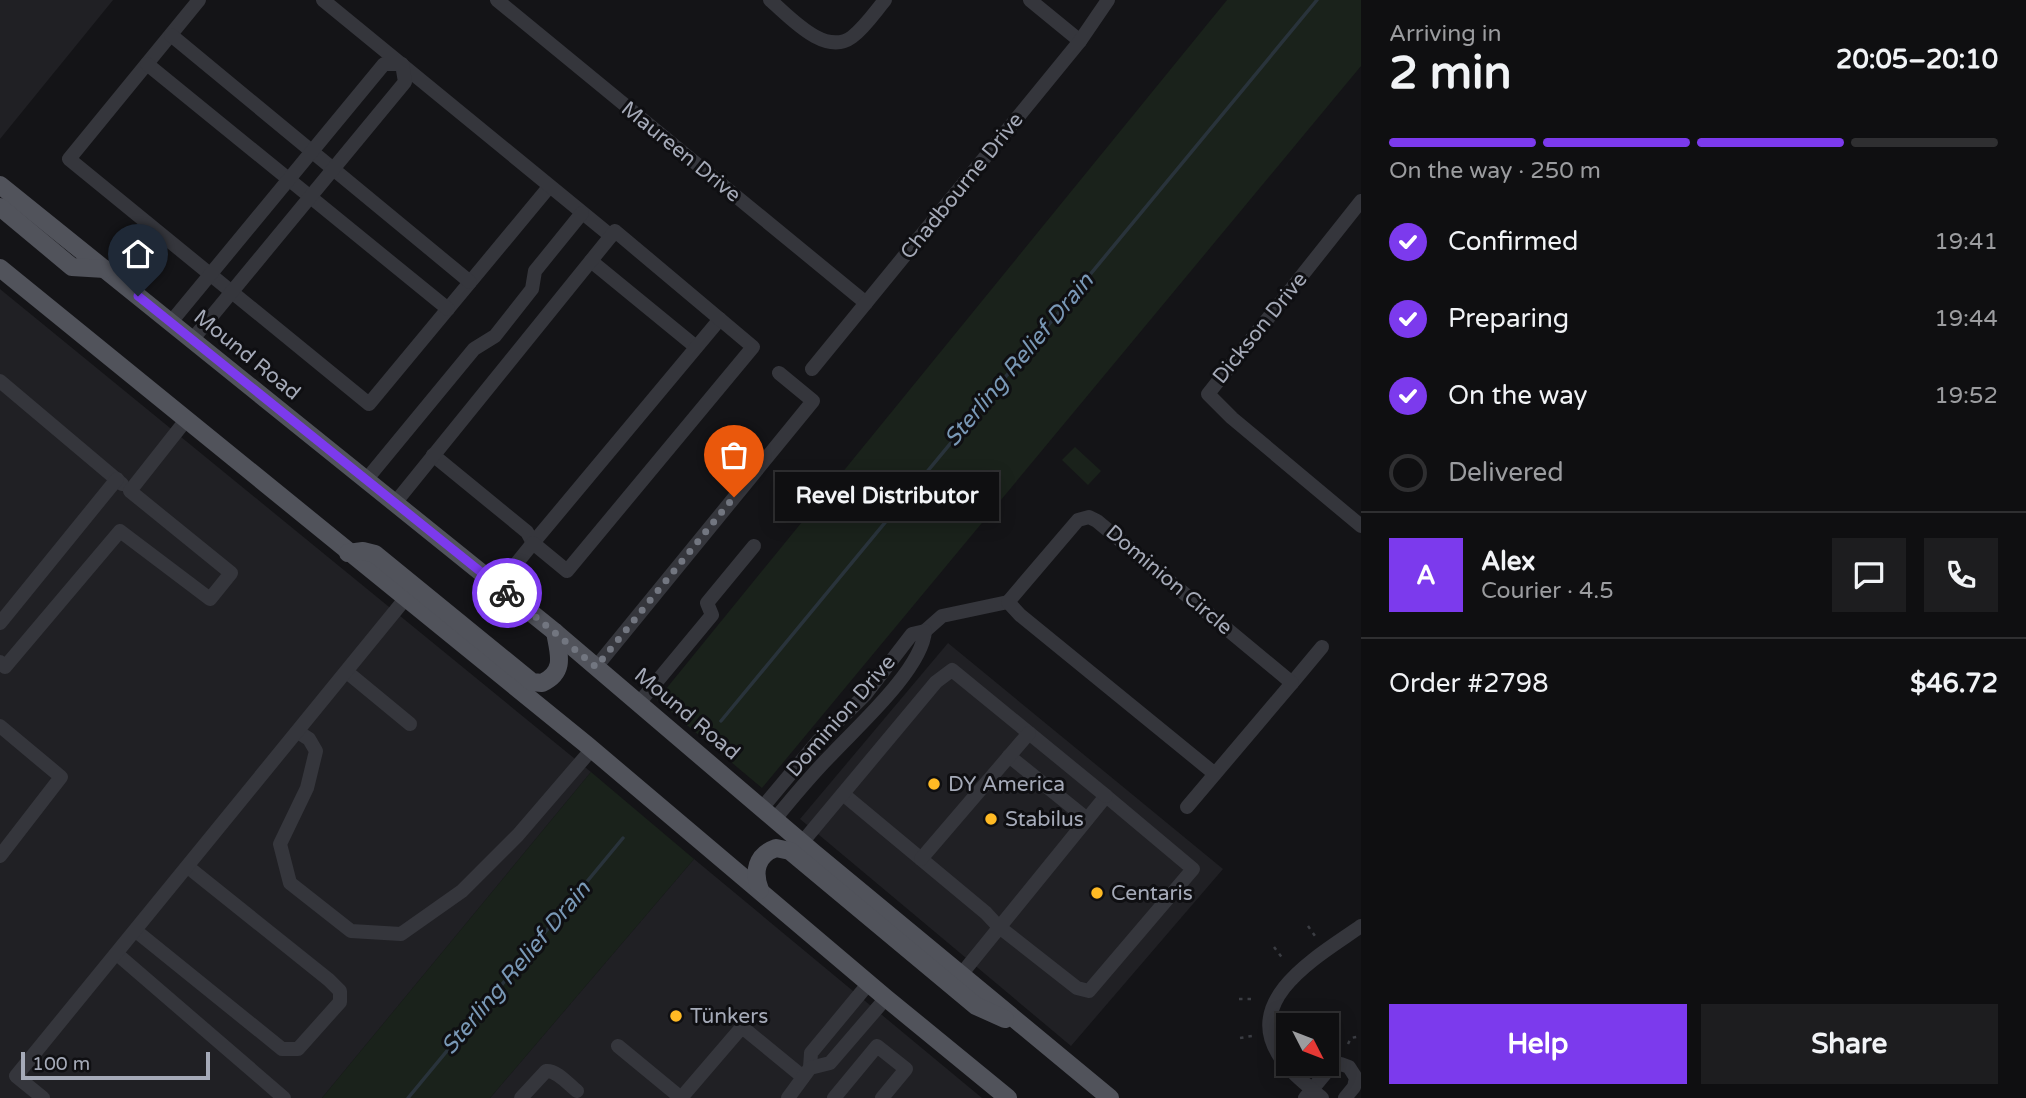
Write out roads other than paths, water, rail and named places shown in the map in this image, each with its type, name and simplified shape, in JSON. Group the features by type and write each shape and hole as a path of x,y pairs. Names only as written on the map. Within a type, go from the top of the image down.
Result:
{"main road":[{"name":"Mound Road","path":"0,185 555,632 768,813 797,848 957,980 1028,1029 1110,1098"},
{"path":"0,207 72,267 105,269"},
{"path":"0,268 592,749 886,999 1008,1098"},
{"path":"348,553 363,551 375,554 532,682 542,683 556,673 560,665 555,632"},
{"path":"760,890 756,869 761,858 776,848 797,848"}],"street":[{"path":"199,0 69,159 369,404 549,187"},
{"path":"323,0 611,236"},
{"name":"Maureen Drive","path":"497,0 866,303"},
{"path":"770,0 814,36 830,43 839,43 858,33 885,0"},
{"path":"1030,0 1080,41"},
{"name":"Chadbourne Drive","path":"812,369 1080,41 1108,0"},
{"path":"170,35 470,282"},
{"path":"147,64 448,309"},
{"path":"171,323 384,64 402,64"},
{"path":"192,340 405,82 402,64"},
{"name":"Dickson Drive","path":"1361,201 1208,394 1232,418 1361,526"},
{"path":"366,480 474,349 495,335 517,308 532,289 535,271 582,213"},
{"path":"395,503 433,455 615,231 753,346 567,571 533,543 527,532 433,455"},
{"path":"591,261 696,347"},
{"path":"498,586 720,319"},
{"path":"596,667 813,401 779,373"},
{"path":"0,381 231,573 210,599 120,531 5,667 0,662"},
{"path":"130,491 186,420"},
{"path":"0,623 117,480"},
{"name":"Dominion Circle","path":"1008,602 1078,520 1089,517 1097,520 1292,682"},
{"path":"639,703 712,615 707,603 754,546"},
{"path":"43,1098 16,1076 405,599"},
{"path":"1008,602 1020,615 1215,774"},
{"name":"Dominion Drive","path":"768,813 818,741 865,695 912,634 925,631 942,616 1008,602"},
{"name":"Dominion Drive","path":"768,813 878,708 924,645 925,631"},
{"path":"1187,807 1322,647"},
{"path":"797,848 936,682 952,670 1193,869 1089,991 1077,988 999,926 843,794"},
{"path":"347,672 411,724"},
{"path":"838,722 850,735"},
{"path":"0,726 61,777 0,856"},
{"path":"298,732 309,739 316,751 307,788 280,844 290,883 351,931 401,934 462,891 518,835 592,749"},
{"path":"922,859 1029,733"},
{"path":"1009,756 1087,820"},
{"path":"957,980 1106,796"},
{"path":"136,931 282,1049 298,1049 340,1002 340,991 329,980 188,867"},
{"path":"1345,1098 1354,1087 1356,1078 1353,1070 1342,1063 1329,1069 1313,1095 1275,1049 1269,1025 1277,998 1293,975 1361,926"},
{"path":"117,954 284,1098"},
{"path":"788,1098 807,1073 811,1053 869,983"},
{"path":"807,1073 830,1063 886,999"},
{"path":"618,1046 681,1098 742,1027 807,1073"},
{"path":"834,1098 877,1046 906,1069 882,1098"},
{"path":"522,1098 546,1071 551,1070 577,1096"}],"waterway":[{"name":"Sterling Relief Drain","path":"721,721 1317,0"},
{"name":"Sterling Relief Drain","path":"408,1098 623,838"}],"place":[{"name":"Revel Distributor","path":"734,497"},
{"name":"DY America","path":"934,784"},
{"name":"Stabilus","path":"991,819"},
{"name":"Centaris","path":"1097,893"},
{"name":"Tünkers","path":"676,1016"}]}
